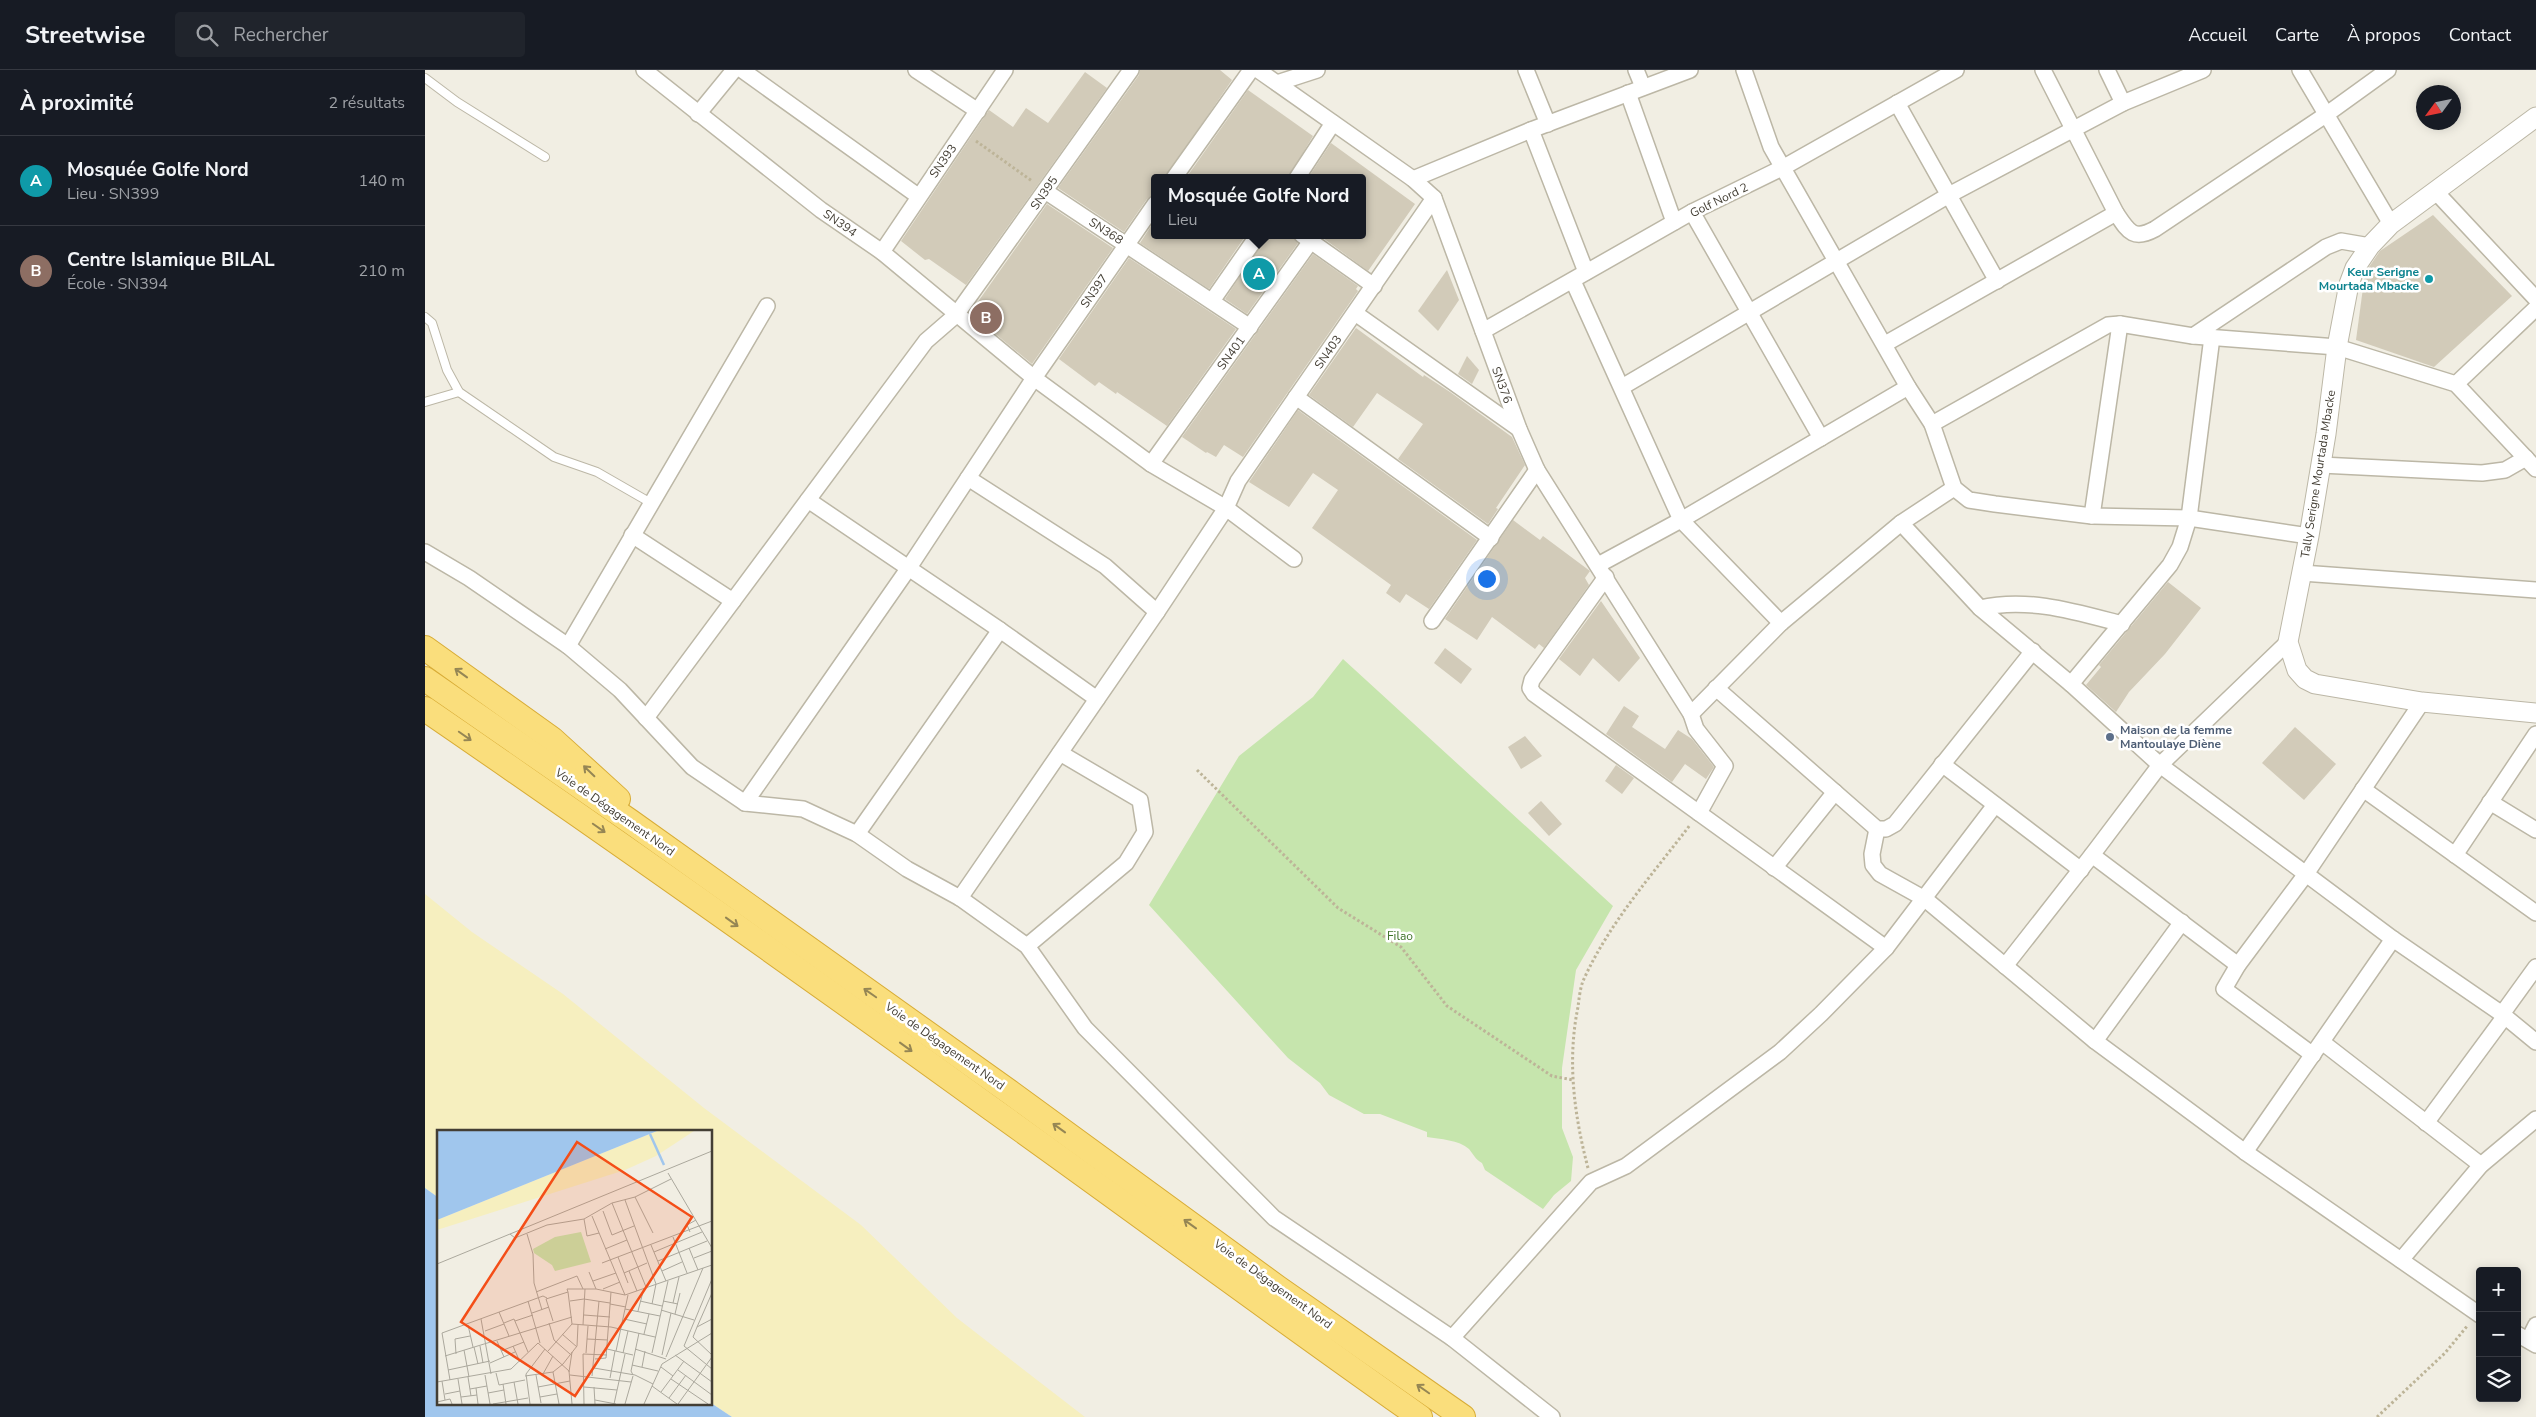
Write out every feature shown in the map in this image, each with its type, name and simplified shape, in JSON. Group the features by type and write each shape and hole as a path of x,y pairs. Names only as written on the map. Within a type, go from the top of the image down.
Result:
{"highway":[{"path":"425,648 552,738 624,805 646,833"},
{"name":"Voie de Dégagement Nord","path":"425,679 646,833 1011,1093 1278,1288 1463,1417"},
{"name":"Voie de Dégagement Nord","path":"425,709 634,853 994,1110 1265,1308 1420,1417"}],"street":[{"name":"SN394","path":"644,70 821,210 881,252 1034,378 1151,464 1225,508 1294,559"},
{"path":"698,114 734,70"},
{"path":"742,70 918,196"},
{"path":"916,70 978,111"},
{"name":"SN393","path":"881,252 1005,70"},
{"name":"SN395","path":"646,718 926,341 956,315 1131,70"},
{"path":"1177,174 1251,70"},
{"name":"SN376","path":"1258,70 1413,180 1434,198 1519,429 1537,470 1691,714 1696,730 1725,766 1699,813"},
{"path":"1277,84 1317,70"},
{"path":"1526,70 1548,124"},
{"path":"1636,70 1643,87"},
{"path":"1413,180 1531,130 1689,70"},
{"path":"1744,70 1771,147 1908,387 1932,424 1954,488 1964,497 1975,501 2092,516 2189,518 2309,536"},
{"name":"Golf Nord 2","path":"1483,331 1692,212 1784,167 1956,70"},
{"path":"2043,70 2116,213 2130,232 2146,234 2327,114 2388,70"},
{"path":"2107,70 2123,103"},
{"path":"1622,387 1838,262 1949,195 2123,103 2203,70"},
{"path":"2300,70 2391,224"},
{"path":"1628,93 1674,222"},
{"path":"1897,103 1997,282"},
{"name":"Tally Serigne Mourtada Mbacke","path":"2536,117 2391,224 2369,246 2360,259 2349,284 2337,347 2321,466 2288,642 2297,670 2310,682 2422,702 2536,712"},
{"path":"1300,174 1333,123"},
{"path":"1531,130 1586,272"},
{"name":"SN368","path":"1045,191 1250,328"},
{"path":"2436,192 2536,299"},
{"name":"SN403","path":"960,898 1157,612 1225,508 1238,481 1375,286 1434,198"},
{"name":"SN397","path":"745,803 908,569 1034,378 1151,210"},
{"path":"1692,212 1821,438"},
{"path":"1885,344 2116,213"},
{"path":"1212,301 1255,239"},
{"name":"SN401","path":"1151,464 1250,328 1306,239"},
{"path":"1308,239 1375,286"},
{"path":"2193,336 2326,246 2341,241 2369,246"},
{"path":"1573,280 1681,520 1781,623"},
{"path":"568,646 767,306"},
{"path":"2456,384 2536,308"},
{"path":"1355,313 1519,429"},
{"path":"2092,516 2120,324"},
{"path":"1932,424 2108,326 2120,324 2193,336 2337,347 2456,384 2531,464"},
{"path":"2071,684 2170,565 2181,547 2189,518 2212,337"},
{"path":"1886,948 1534,694 1530,688 1532,680 1602,571 1681,520 1908,387"},
{"path":"1296,397 1491,538"},
{"path":"2321,466 2482,473 2531,464"},
{"path":"1432,621 1537,470"},
{"path":"968,478 1105,566 1157,612"},
{"path":"1691,714 1781,623 1901,523 1954,488"},
{"path":"808,500 1000,630 1097,699"},
{"path":"1901,523 1980,608 2033,651 2160,764 2393,939 2503,1016 2536,1042"},
{"path":"633,535 733,601"},
{"path":"425,552 469,578 568,646 620,690 692,768 745,803 803,809 857,834 907,869 960,898 1027,946 1085,1028 1274,1218 1452,1338 1552,1417"},
{"path":"2302,572 2536,590"},
{"path":"1980,608 2000,604 2029,603 2122,624"},
{"path":"857,834 1000,630"},
{"path":"2005,966 2093,855 2160,764 2288,642"},
{"path":"1716,688 1877,829 1886,829 1895,824 2033,651"},
{"path":"2313,1055 2225,992 2225,986 2238,965 2306,874 2422,702"},
{"path":"2455,855 2536,734"},
{"path":"1027,946 1126,863 1145,832 1140,800 1060,753"},
{"path":"1942,764 2081,870"},
{"path":"2363,789 2536,913"},
{"path":"1774,868 1835,792"},
{"path":"2490,802 2536,830"},
{"path":"1452,1338 1591,1182 1626,1166 1780,1052 1886,948 1995,805"},
{"path":"1877,829 1872,854 1873,866 1880,874 1925,898 2095,1041 2245,1152 2476,1313"},
{"path":"2093,855 2238,965"},
{"path":"2095,1041 2182,922"},
{"path":"2245,1152 2393,939"},
{"path":"2426,1123 2536,967"},
{"path":"2323,1042 2481,1165"},
{"path":"2401,1260 2481,1165 2536,1119"},
{"path":"2527,1339 2536,1324"}],"lane":[{"path":"425,78 457,102 545,157"},
{"path":"425,317 432,323 447,370 459,392 553,457 597,472 651,503"},
{"path":"425,402 459,392"}],"path":[{"path":"963,132 1045,191"},
{"path":"1197,770 1337,908 1401,947 1447,1006 1551,1076 1573,1080"},
{"path":"1591,1182 1579,1136 1573,1080 1572,1037 1582,983 1615,922 1699,813"},
{"path":"2377,1417 2445,1354 2476,1318"}],"green space":[{"name":"Filao","path":"1343,659 1613,906 1576,970 1562,1068 1562,1128 1573,1157 1571,1181 1554,1195 1543,1209 1485,1170 1482,1163 1465,1146 1449,1140 1427,1137 1427,1132 1380,1114 1364,1114 1329,1095 1320,1083 1288,1058 1149,905 1239,756 1313,697"}],"sand":[{"path":"425,894 472,932 563,994 704,1108 861,1225 957,1318 1085,1417 732,1417 712,1404 713,1130 437,1130 437,1197 425,1188"}],"water":[{"path":"425,1188 437,1197 437,1404 712,1404 732,1417 425,1417"}],"building":[{"path":"1140,70 1220,70 1232,80 1168,174 1151,174 1151,197 1147,199 1124,232 1058,188 1139,75"},
{"path":"1085,72 1107,88 966,285 929,259 925,260 901,241 989,110 1013,127 1026,108 1048,123"},
{"path":"1248,90 1313,136 1290,174 1189,174"},
{"path":"1331,143 1415,204 1368,271 1324,239 1366,239 1366,174 1311,174"},
{"path":"1047,204 1113,248 1032,364 970,313"},
{"name":"Keur Serigne Mourtada Mbacke","path":"2433,215 2512,296 2434,367 2356,340 2365,273 2380,251"},
{"path":"1151,226 1151,239 1243,239 1209,289 1140,243"},
{"path":"1264,239 1296,239 1298,243 1247,314 1225,299"},
{"path":"1313,254 1358,286 1356,289 1358,291 1243,457 1224,445 1216,457 1206,453 1182,437"},
{"path":"1129,258 1236,329 1167,426 1099,382 1095,386 1059,359"},
{"path":"1447,270 1459,300 1438,331 1418,311"},
{"path":"1356,328 1423,377 1424,375 1450,392 1512,437 1525,465 1496,508 1498,509 1488,524 1398,459 1423,424 1377,393 1353,427 1309,395"},
{"path":"1467,356 1479,370 1472,384 1458,374"},
{"path":"1298,410 1477,540 1429,609 1406,594 1400,603 1386,593 1391,585 1312,528 1338,490 1313,473 1289,507 1249,482"},
{"path":"1513,520 1540,540 1543,536 1590,571 1585,578 1589,585 1544,648 1539,644 1535,649 1492,617 1477,640 1445,619"},
{"path":"2168,582 2201,608 2165,654 2129,692 2116,712 2086,685 2101,667 2099,665"},
{"path":"1601,601 1640,658 1619,682 1593,658 1580,676 1559,659"},
{"path":"1445,648 1472,669 1461,684 1434,663"},
{"path":"1624,706 1639,716 1632,727 1665,749 1678,730 1692,739 1714,767 1706,779 1685,764 1672,782 1606,734"},
{"path":"2295,727 2336,764 2304,800 2262,763"},
{"path":"1525,736 1542,756 1521,769 1508,747"},
{"path":"1616,765 1634,778 1622,794 1605,781"},
{"path":"1541,801 1562,824 1549,836 1528,813"}],"place":[{"name":"Mosquée Golfe Nord","path":"1259,274"},
{"name":"Keur Serigne Mourtada Mbacke","path":"2429,279"},
{"name":"Centre Islamique BILAL","path":"986,318"},
{"name":"Maison de la femme Mantoulaye Diène","path":"2110,737"}]}
